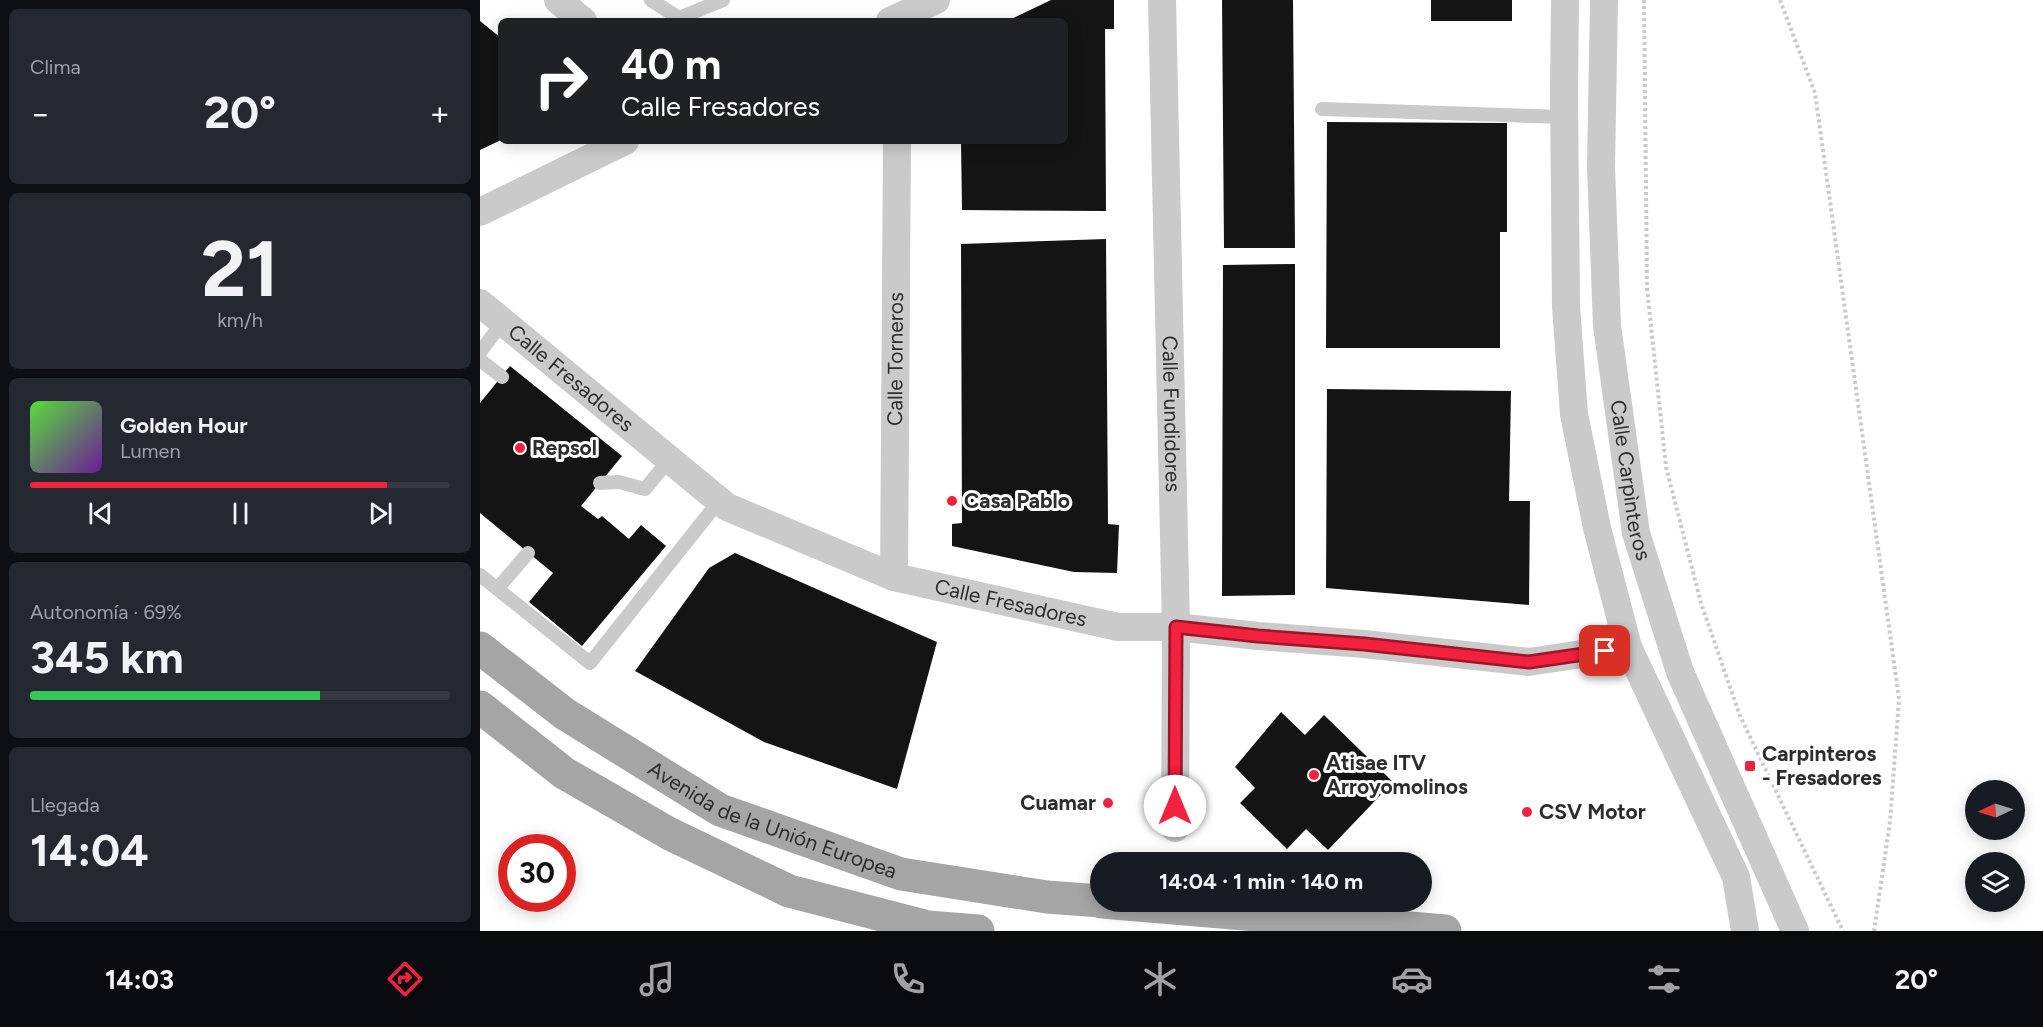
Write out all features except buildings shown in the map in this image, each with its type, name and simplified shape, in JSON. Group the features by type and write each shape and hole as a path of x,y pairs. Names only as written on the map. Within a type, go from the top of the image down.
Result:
{"main road":[{"name":"Avenida de la Unión Europea","path":"480,648 565,714 720,810 901,874 1047,897 1090,900"},
{"path":"480,706 564,773 670,834 789,891 928,927 978,931"},
{"name":"Avenida de la Unión Europea","path":"1227,912 1444,931"}],"street":[{"path":"558,0 579,18"},
{"path":"896,15 936,0"},
{"name":"Calle Fundidores","path":"1162,0 1176,627 1175,828"},
{"name":"Calle Carpìnteros","path":"1565,0 1566,307 1574,414 1597,528 1628,647 1736,877 1745,931"},
{"name":"Calle Carpìnteros","path":"1604,0 1601,167 1607,326 1636,533 1680,672 1795,931"},
{"path":"480,212 620,144"},
{"name":"Calle Torneros","path":"894,577 897,144"},
{"name":"Calle Fresadores","path":"480,303 727,507 894,577 1118,627 1176,627 1529,662 1628,647"}],"lane":[{"path":"651,0 679,18 723,0"},
{"path":"1322,109 1564,117"},
{"path":"480,352 503,322"},
{"path":"480,360 502,377"},
{"path":"600,483 619,482 645,489 669,460"},
{"path":"613,467 619,482"},
{"path":"480,576 590,663 719,501"},
{"path":"497,589 528,553"}],"path":[{"path":"1644,0 1647,288 1666,467 1701,603 1740,716 1843,931"},
{"path":"1780,0 1815,93 1899,699 1890,822 1874,931"}],"place":[{"name":"Repsol","path":"520,448"},
{"name":"Casa Pablo","path":"952,501"},
{"name":"Carpinteros - Fresadores","path":"1750,766"},
{"name":"Atisae ITV Arroyomolinos","path":"1314,775"},
{"name":"Cuamar","path":"1108,803"},
{"name":"CSV Motor","path":"1527,812"}],"route":[{"path":"1175,806 1176,627 1529,662 1605,651"}]}
